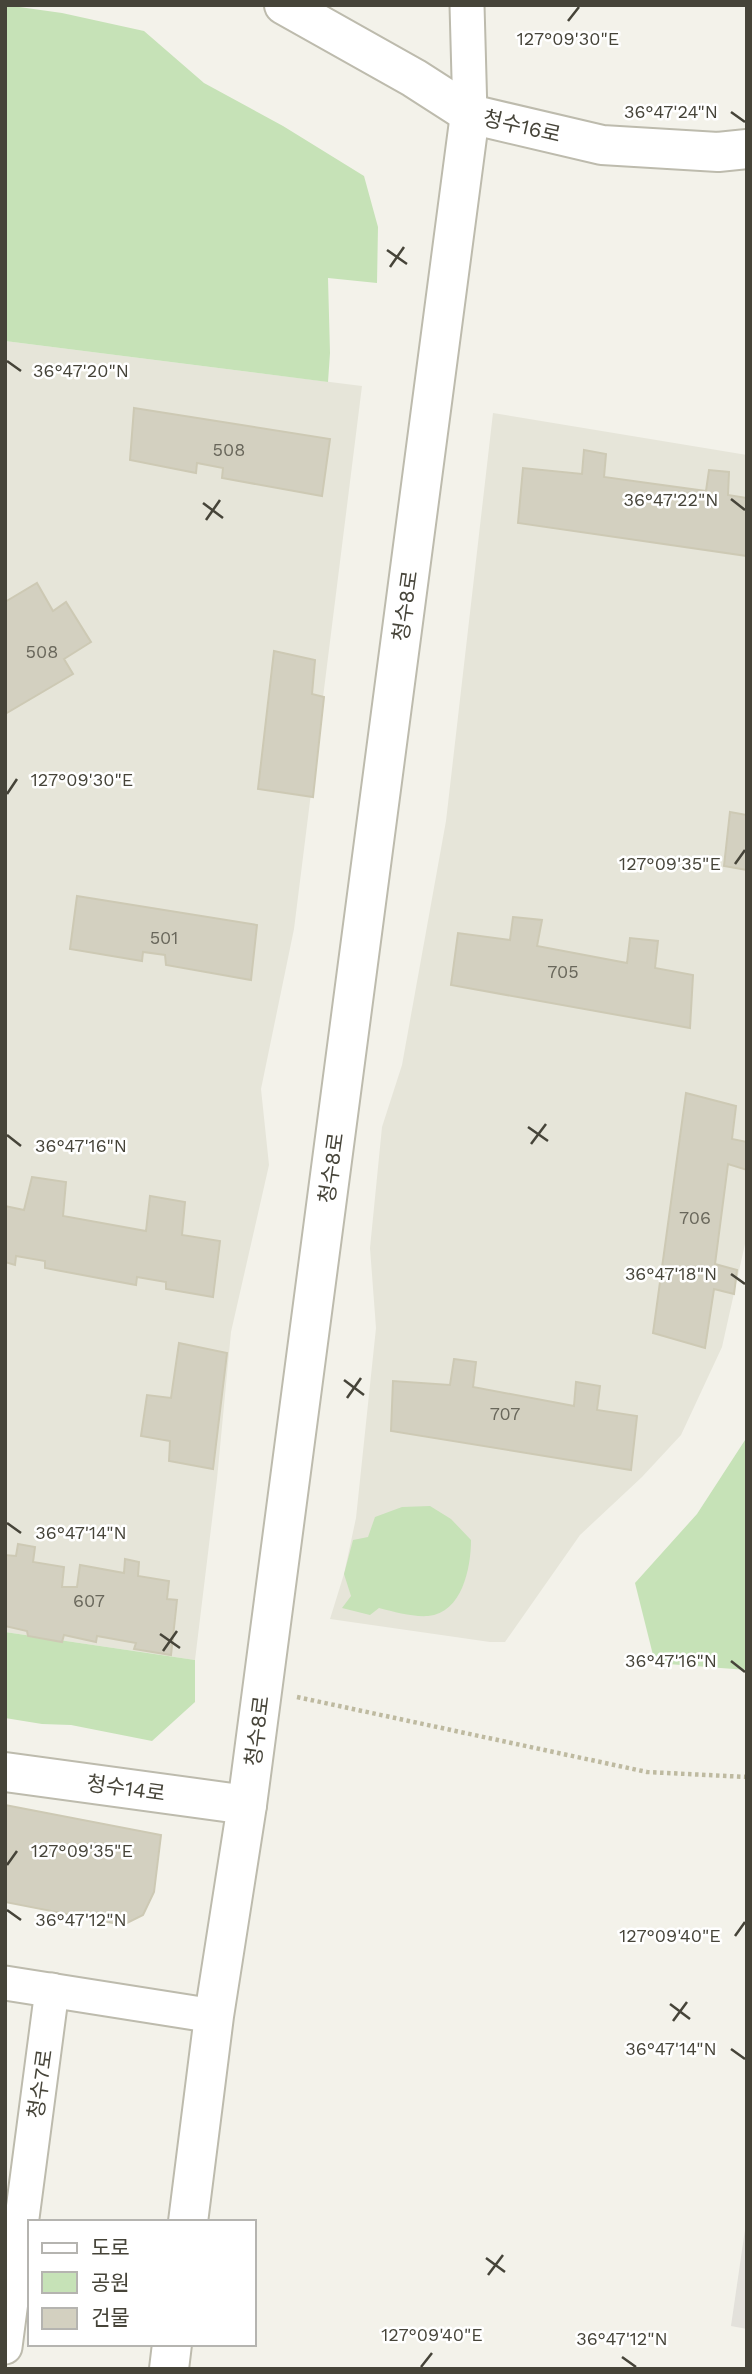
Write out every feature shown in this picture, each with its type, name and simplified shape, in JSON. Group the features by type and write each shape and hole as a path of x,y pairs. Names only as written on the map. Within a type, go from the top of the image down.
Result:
{"street":[{"name":"청수16로","path":"284,5 414,78 470,114 602,145 718,152 747,149"},
{"path":"467,5 470,114"},
{"name":"청수8로","path":"188,2220 214,2016 247,1805 470,114"},
{"name":"청수14로","path":"5,1772 247,1805"},
{"path":"5,1983 214,2016"},
{"name":"청수7로","path":"5,2347 13,2226 52,1990"},
{"path":"169,2369 172,2346"}],"path":[{"path":"262,1689 647,1772 747,1777"}],"shaded area":[{"path":"5,341 362,386 294,929 261,1089 269,1165 231,1332 217,1479 195,1660 5,1632"},
{"path":"493,413 747,455 747,1235 722,1347 681,1435 642,1477 580,1535 505,1642 330,1619 344,1574 356,1518 376,1328 370,1248 382,1127 402,1065 446,821"},
{"path":"747,2216 747,2329 731,2326"}],"green space":[{"path":"5,5 62,13 144,31 204,83 283,126 364,176 378,227 377,283 328,278 328,382 5,341"},
{"path":"747,1437 747,1670 655,1663 635,1583 697,1514"},
{"path":"430,1506 451,1519 471,1540 466,1576 457,1598 440,1613 428,1616 379,1608 370,1615 342,1608 351,1596 344,1574 353,1540 368,1537 375,1517 402,1507"},
{"path":"5,1632 195,1660 195,1702 152,1741 71,1725 5,1718"}],"building":[{"path":"134,408 330,439 322,496 222,478 223,468 197,463 196,473 130,460"},
{"path":"584,450 606,454 604,477 706,491 709,470 729,472 728,495 747,498 747,556 518,523 523,468 582,474"},
{"path":"37,583 53,611 66,602 91,642 64,659 73,674 5,714 5,602"},
{"path":"274,651 315,660 312,694 324,697 313,797 258,789"},
{"path":"730,812 747,815 747,870 724,866"},
{"path":"77,896 257,925 251,980 166,965 165,955 143,952 142,961 70,949"},
{"path":"513,917 542,920 537,946 627,963 630,938 658,941 655,968 693,975 690,1028 451,985 458,933 510,940"},
{"path":"686,1093 736,1106 732,1139 747,1142 747,1170 728,1164 715,1264 737,1270 734,1294 714,1289 705,1348 653,1333"},
{"path":"32,1177 66,1182 63,1216 146,1231 150,1196 185,1202 182,1235 220,1241 213,1297 166,1289 166,1282 137,1277 136,1285 45,1268 45,1261 16,1256 15,1265 5,1262 5,1206 24,1210"},
{"path":"179,1343 227,1353 213,1469 169,1461 170,1441 141,1436 147,1395 171,1398"},
{"path":"454,1359 476,1362 473,1387 574,1406 576,1382 600,1386 597,1410 637,1416 631,1470 391,1431 393,1381 450,1385"},
{"path":"18,1544 35,1547 33,1562 64,1567 62,1587 77,1587 80,1565 124,1573 125,1559 139,1562 138,1576 169,1581 167,1599 177,1600 171,1655 134,1649 136,1643 97,1636 96,1642 64,1635 62,1642 28,1636 27,1631 5,1626 5,1555 16,1556"},
{"path":"5,1805 161,1835 154,1892 143,1915 123,1925 5,1902"}]}
